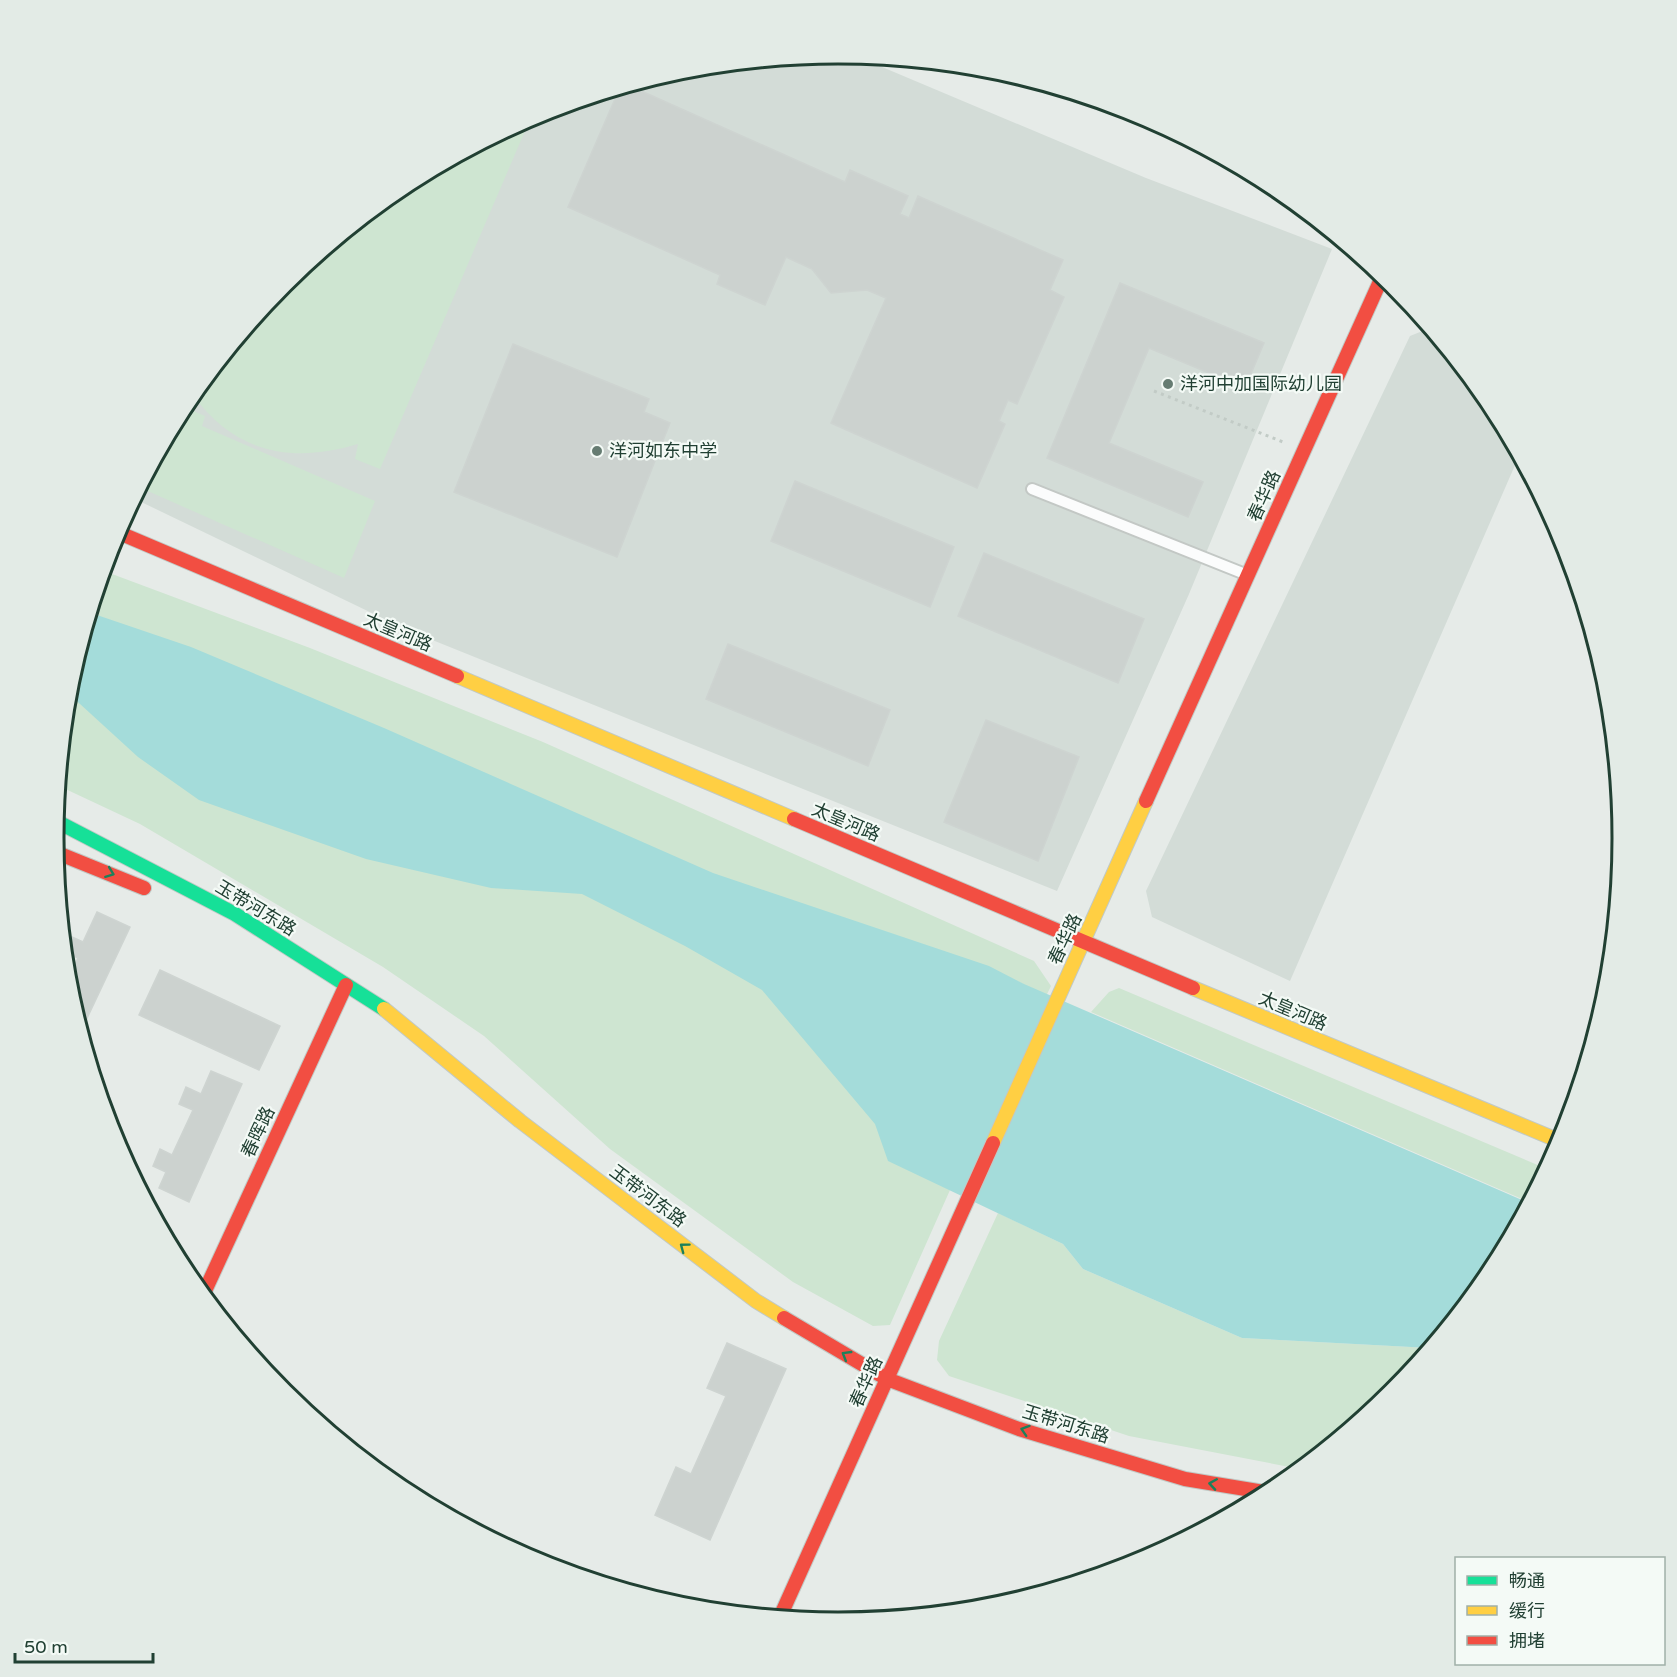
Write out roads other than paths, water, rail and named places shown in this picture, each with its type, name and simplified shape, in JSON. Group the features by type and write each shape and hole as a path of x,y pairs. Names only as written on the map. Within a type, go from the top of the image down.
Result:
{"street":[{"name":"春华路","path":"783,1610 874,1394 887,1380 1379,284"},
{"name":"太皇河路","path":"126,536 1083,942 1553,1138"},
{"name":"玉带河东路","path":"65,825 235,914 395,1016 520,1121 756,1301 887,1380 1019,1429 1185,1479 1255,1491"},
{"path":"65,856 161,896"},
{"name":"春晖路","path":"207,1286 346,985"},
{"path":"396,1038 500,1118 534,1149"},
{"path":"874,1394 896,1404"},
{"name":"玉带河东路","path":"962,1423 1061,1457 1160,1485 1239,1501"}],"lane":[{"path":"1032,489 1248,576"}],"water":[{"path":"98,615 191,647 384,728 713,873 989,966 1024,984 1523,1200 1482,1269 1453,1310 1421,1348 1242,1338 1083,1269 1063,1244 888,1161 875,1124 762,990 685,946 582,894 491,888 366,859 199,800 138,757 77,701"}],"place":[{"name":"洋河中加国际幼儿园","path":"1168,384"},
{"name":"洋河如东中学","path":"597,451"}]}
